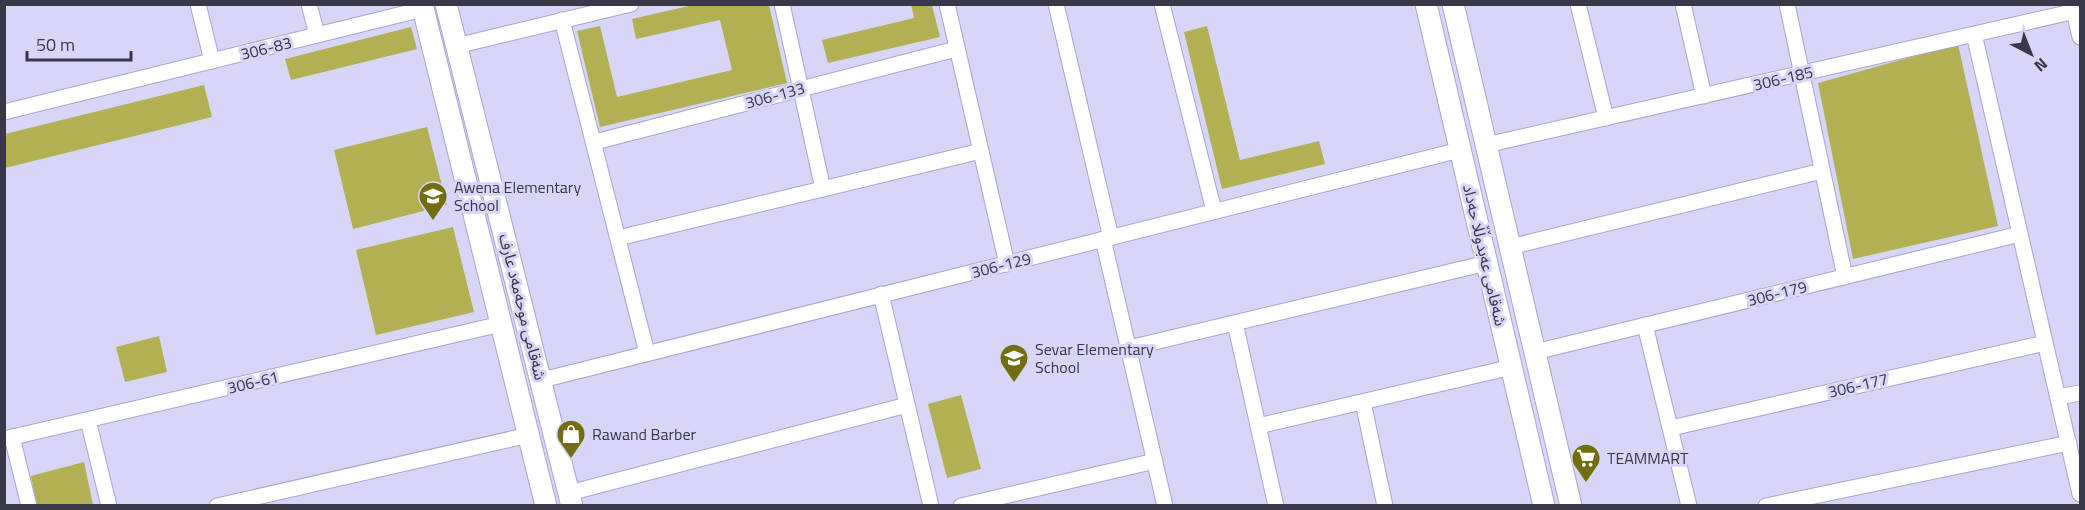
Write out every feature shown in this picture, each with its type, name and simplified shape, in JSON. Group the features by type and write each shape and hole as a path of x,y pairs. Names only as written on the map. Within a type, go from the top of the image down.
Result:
{"street":[{"path":"198,4 212,61"},
{"path":"309,4 317,35"},
{"name":"شەقامی موحەمەد عارف","path":"446,4 570,499"},
{"path":"456,46 630,4"},
{"path":"782,4 823,189"},
{"path":"946,4 1007,264"},
{"path":"1056,4 1165,506"},
{"path":"1162,4 1214,211"},
{"name":"شەقامی عەبدوڵڵا حەداد","path":"1426,4 1544,506"},
{"name":"شەقامی عەبدوڵڵا حەداد","path":"1453,4 1571,506"},
{"path":"1578,4 1606,118"},
{"path":"1683,4 1704,96"},
{"path":"1787,4 1845,277"},
{"name":"306-83","path":"4,112 422,7"},
{"name":"شەقامی موحەمەد عارف","path":"422,7 546,506"},
{"path":"2078,10 2080,38"},
{"name":"306-185","path":"1486,145 2078,10"},
{"path":"562,20 595,142 647,353"},
{"path":"1974,34 2080,494"},
{"name":"306-133","path":"595,142 956,48"},
{"name":"306-129","path":"542,380 1460,150"},
{"path":"618,238 981,151"},
{"path":"461,162 484,157"},
{"path":"1510,247 1822,171"},
{"name":"306-179","path":"1534,352 2020,234"},
{"path":"1129,348 1487,263"},
{"path":"881,294 931,506"},
{"path":"1235,323 1276,506"},
{"name":"306-61","path":"8,438 501,324"},
{"path":"1645,325 1689,506"},
{"name":"306-177","path":"1671,428 2045,343"},
{"path":"1258,426 1512,367"},
{"path":"2058,396 2080,393"},
{"path":"1363,402 1385,506"},
{"path":"570,499 907,405"},
{"path":"88,420 109,506"},
{"path":"217,506 530,435"},
{"path":"8,438 29,506"},
{"path":"1766,506 2069,443"},
{"path":"961,506 1155,461"}],"shaded area":[{"path":"911,4 932,5 940,37 828,63 822,40 914,18"},
{"path":"693,5 769,5 787,83 600,127 577,31 600,26 617,97 732,70 720,20 636,39 632,19"},
{"path":"1207,26 1240,160 1319,141 1325,164 1222,189 1184,32"},
{"path":"411,27 417,49 291,80 285,59"},
{"path":"1958,44 1998,226 1853,259 1818,83"},
{"path":"204,85 212,117 5,168 5,134"},
{"path":"427,127 447,205 353,229 334,150"},
{"path":"453,227 474,312 376,335 356,250"},
{"path":"159,336 167,372 125,382 116,347"},
{"path":"961,395 981,469 947,478 928,404"},
{"path":"84,462 93,505 37,505 31,476"}],"place":[{"name":"Awena Elementary School","path":"433,222"},
{"name":"Sevar Elementary School","path":"1014,384"},
{"name":"Rawand Barber","path":"571,460"},
{"name":"TEAMMART","path":"1586,484"}]}
